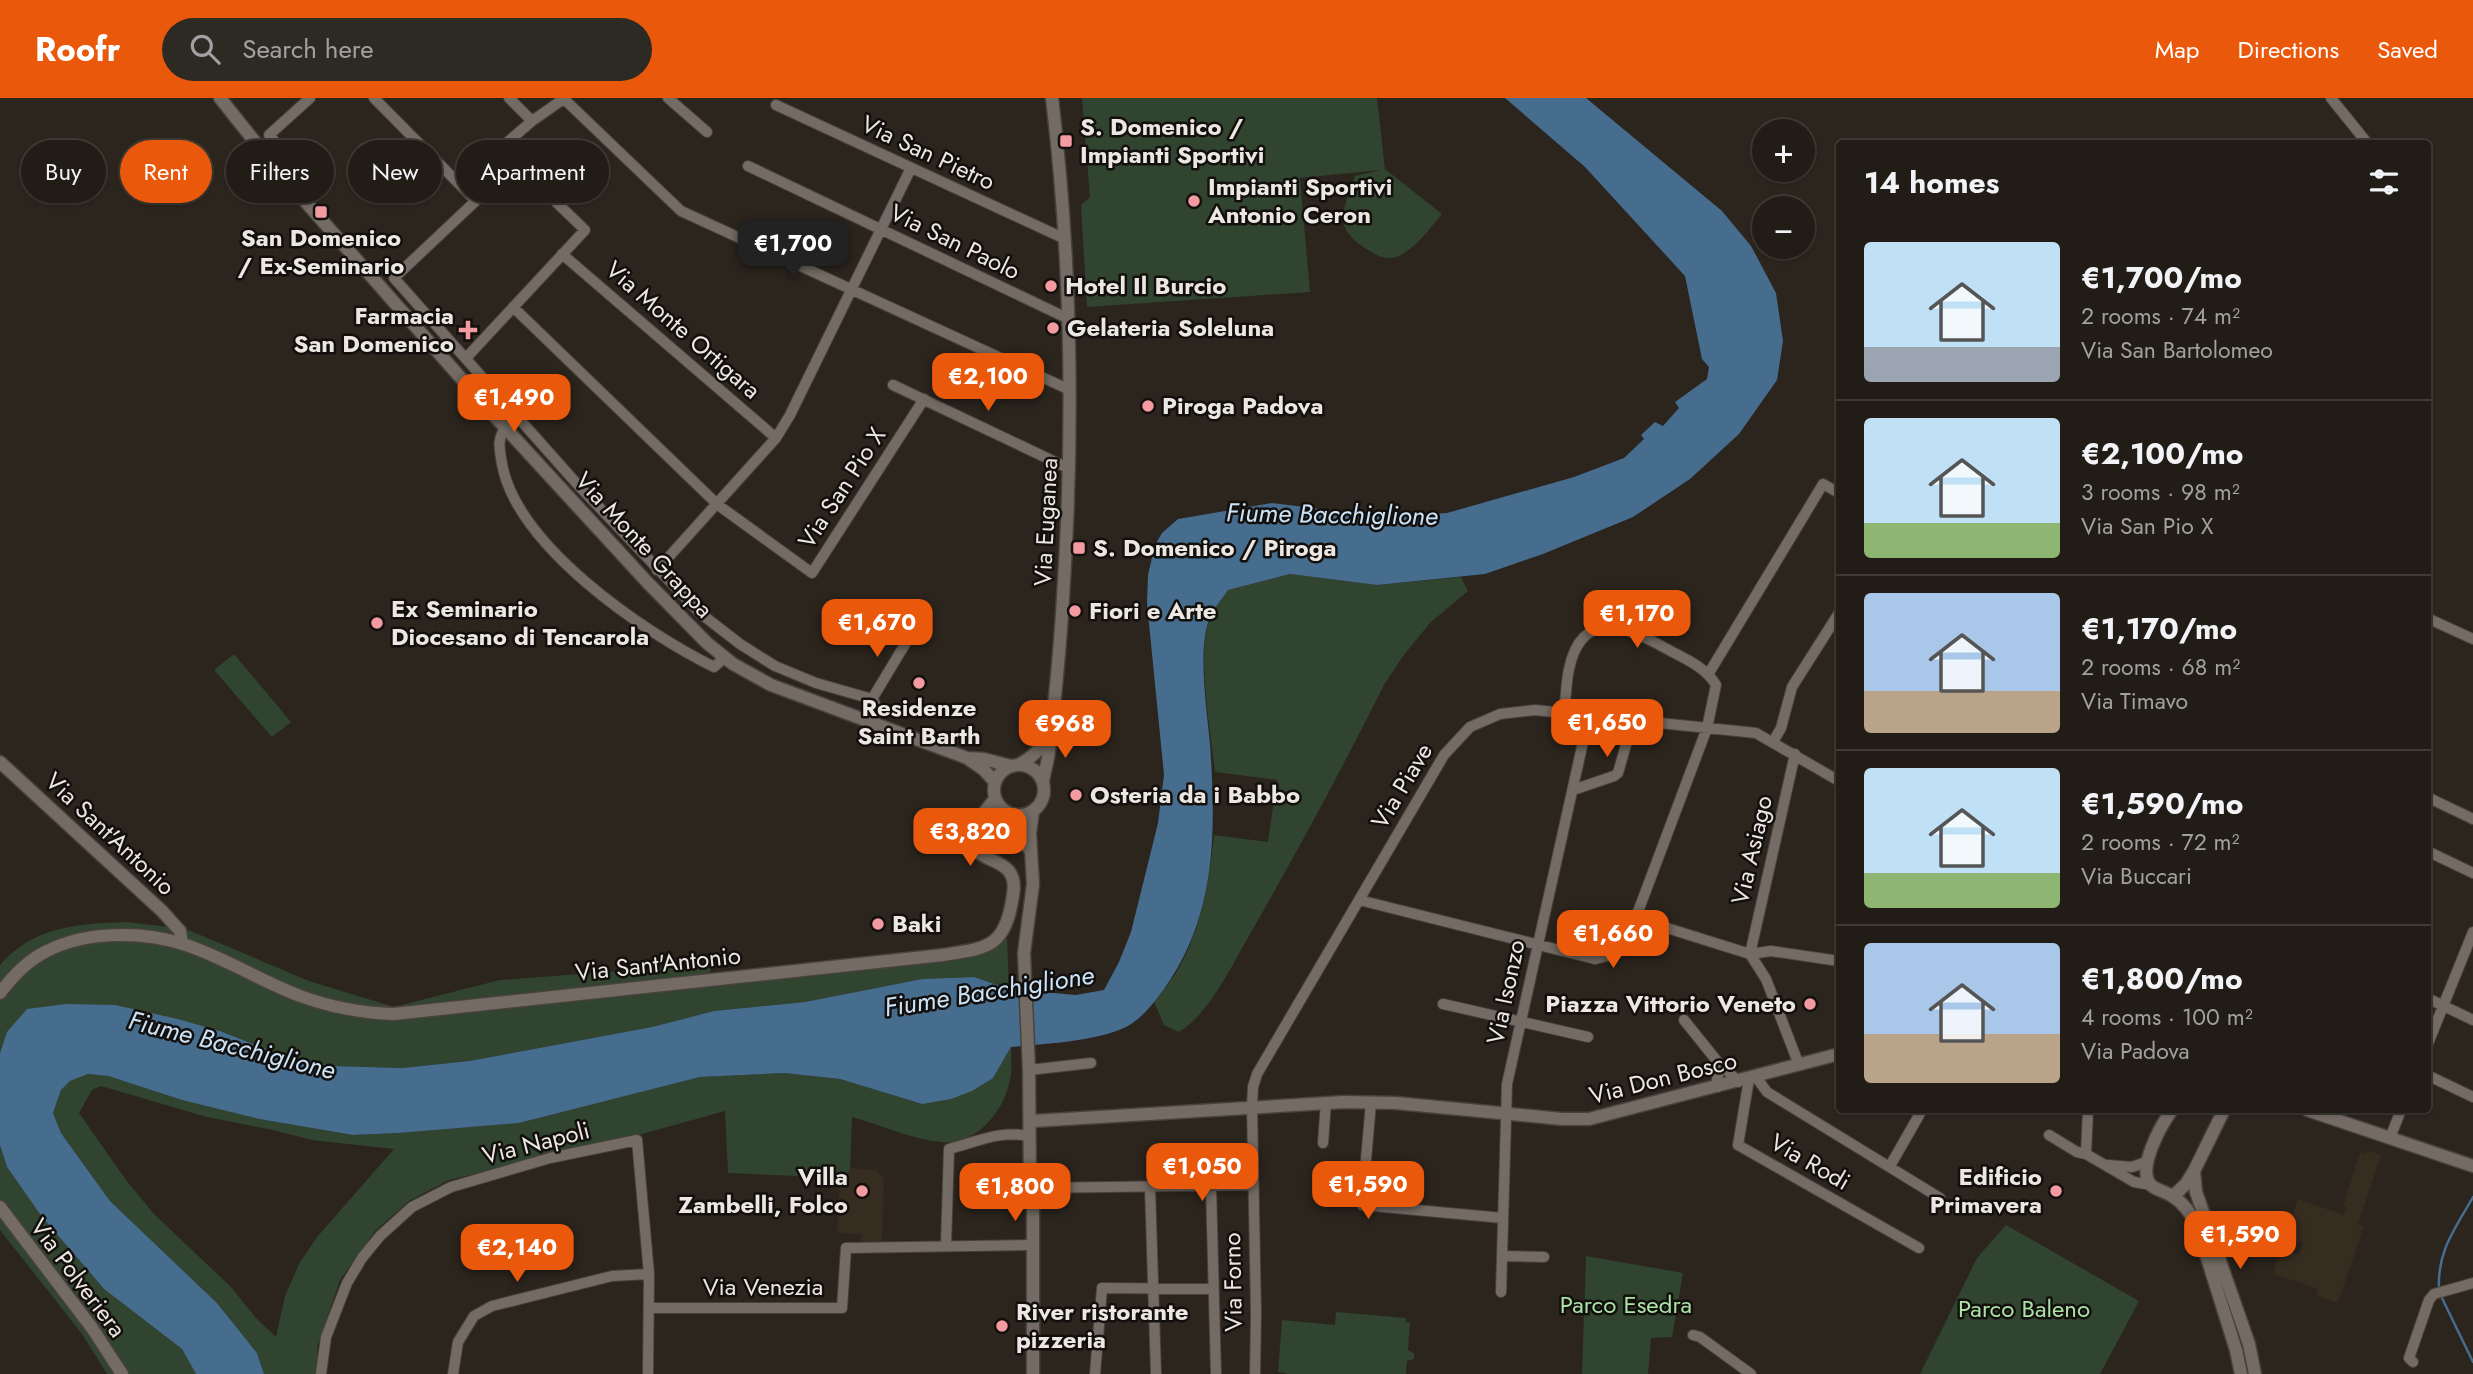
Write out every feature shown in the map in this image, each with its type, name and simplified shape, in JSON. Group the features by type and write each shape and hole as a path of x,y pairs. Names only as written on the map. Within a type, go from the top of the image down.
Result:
{"street":[{"name":"Via Monte Grappa","path":"220,98 253,140"},
{"path":"273,140 269,135 310,98"},
{"path":"374,98 456,182"},
{"path":"509,98 532,121"},
{"path":"2331,98 2365,140"},
{"path":"509,140 565,99 681,211 1070,390"},
{"name":"Via Euganea","path":"1029,1070 1024,953 1033,884 1030,851 1033,811 1041,802 1044,789 1042,782 1050,750 1049,734 1059,665 1070,469 1069,319 1052,99"},
{"path":"674,100 707,132"},
{"name":"Via San Pietro","path":"776,106 1063,238"},
{"name":"Via San Paolo","path":"748,166 1069,319"},
{"path":"657,570 776,438 790,415 911,168"},
{"name":"Via Monte Grappa","path":"307,203 489,410 690,626 724,658 771,685 967,758 984,769 995,782"},
{"name":"Via Monte Grappa","path":"472,203 394,278 591,499 700,612 740,644 775,666 872,699"},
{"path":"467,357 585,230 557,203"},
{"name":"Via Monte Ortigara","path":"562,254 776,438"},
{"path":"513,307 718,505"},
{"path":"893,385 1070,469"},
{"path":"489,410 502,397"},
{"name":"Via San Pio X","path":"718,505 812,572 924,399"},
{"name":"Via Monte Grappa","path":"506,428 502,433 500,449 508,483 530,522 558,556 601,594 652,632 714,667 724,658"},
{"path":"1709,673 1823,484 1836,491"},
{"path":"580,509 591,499"},
{"path":"1773,742 1781,728 1792,687 1836,618"},
{"path":"2431,620 2473,639"},
{"path":"1359,900 1595,959 1615,954 1627,941 1707,729 1716,685 1709,673 1630,630 1607,626 1586,638 1575,651 1569,668 1564,712"},
{"path":"871,723 876,711 876,704 872,699 910,636"},
{"path":"852,717 859,696"},
{"name":"Via Piave","path":"1252,1107 1257,1074 1444,755 1470,727 1500,714 1535,710 1756,733 1836,779"},
{"name":"Via Isonzo","path":"1501,1292 1507,1084 1589,715"},
{"path":"1573,790 1618,773 1633,720"},
{"path":"995,799 995,782 1001,772 1034,756 1049,734"},
{"name":"Via Asiago","path":"1750,954 1795,754"},
{"name":"Via Monte Grappa","path":"967,758 1015,766"},
{"name":"Via Sant'Antonio","path":"0,762 162,911 180,931 182,944"},
{"path":"1015,766 1033,770 1042,782"},
{"name":"Via Euganea","path":"995,799 1030,851"},
{"name":"Via Sant'Antonio","path":"2,991 18,971 47,951 74,941 121,936 153,937 182,944 301,997 368,1013 394,1014 943,956 984,947 997,940 1009,921 1014,882 1009,871 978,853 973,847 971,832 995,799"},
{"path":"2431,799 2473,819"},
{"path":"981,815 992,810 1021,816 1033,811"},
{"path":"2431,853 2473,873"},
{"path":"1635,918 1750,954 1771,951 1836,961"},
{"path":"2431,1037 2473,932"},
{"path":"1750,954 1766,979 1799,1065"},
{"path":"2431,1000 2473,1020"},
{"path":"1443,1004 1588,1037"},
{"path":"1684,1020 1721,1066 1748,1079 1940,1198"},
{"name":"Via Don Bosco","path":"1033,1121 1325,1102 1396,1103 1589,1119 1836,1055"},
{"path":"1029,1070 1091,1063"},
{"path":"1718,1087 1717,1079 1721,1066"},
{"path":"1029,1070 1035,1188 1032,1202"},
{"path":"1029,1070 1033,1374"},
{"path":"2431,1077 2473,1097"},
{"name":"Via Rodi","path":"1748,1079 1738,1145 1919,1248"},
{"path":"1323,1143 1325,1102"},
{"path":"1371,1103 1362,1205 1503,1218"},
{"name":"Via Forno","path":"1252,1107 1255,1374"},
{"path":"1890,1166 1920,1113"},
{"path":"2086,1154 2088,1113"},
{"path":"2151,1185 2145,1174 2146,1162 2169,1113"},
{"path":"2173,1196 2186,1184 2194,1171 2223,1113"},
{"path":"2316,1113 2473,1166"},
{"path":"2390,1138 2401,1113"},
{"path":"946,1245 949,1149 997,1134 1015,1133 1028,1136"},
{"path":"2049,1135 2077,1152 2108,1165 2134,1182 2151,1185 2173,1196 2188,1208 2197,1226 2241,1374"},
{"name":"Via Napoli","path":"321,1374 326,1337 347,1283 380,1236 412,1207 451,1187 550,1158 637,1140 649,1273 648,1374"},
{"path":"2108,1165 2132,1167 2146,1162"},
{"path":"2194,1171 2196,1192 2249,1344 2255,1374"},
{"path":"1035,1188 1253,1185"},
{"path":"1211,1187 1216,1374"},
{"path":"1150,1188 1156,1374"},
{"name":"Via Polveriera","path":"0,1207 92,1328 122,1374"},
{"name":"Via Venezia","path":"650,1308 842,1308 845,1248 1032,1245"},
{"path":"1502,1256 1544,1257"},
{"path":"453,1374 458,1342 474,1316 492,1306 612,1276 649,1273"},
{"path":"2413,1362 2409,1359 2429,1300 2440,1292 2473,1283"},
{"path":"1096,1374 1102,1288 1213,1289"},
{"path":"1693,1335 1700,1337 1751,1374"}],"shaded area":[{"path":"2367,1150 2381,1155 2358,1224 2364,1226 2338,1303 2316,1295 2318,1289 2273,1274 2274,1265 2282,1249 2299,1255 2303,1242 2290,1237 2291,1234 2287,1232 2298,1199 2344,1215 2347,1207 2343,1206 2360,1152 2366,1154"},
{"path":"850,1168 876,1170 884,1179 882,1241 862,1241 862,1234 837,1233 840,1178 850,1171"}],"green space":[{"name":"Impianti Sportivi Antonio Ceron","path":"1082,98 1377,98 1385,169 1442,214 1411,248 1396,257 1382,257 1351,236 1343,220 1355,176 1381,170 1300,178 1310,292 1087,307 1081,205 1090,197"},
{"path":"1290,574 1377,585 1461,577 1468,591 1430,623 1403,656 1384,685 1319,810 1228,974 1201,1013 1179,1032 1164,1025 1154,1002 1177,971 1194,935 1207,886 1214,835 1268,842 1277,780 1215,772 1204,672 1206,633 1213,611 1228,590"},
{"path":"234,654 291,722 272,737 214,670"},
{"path":"126,922 186,929 309,981 394,1007 500,980 711,964 709,980 863,964 965,959 990,951 1007,938 1009,989 974,977 922,979 805,1002 714,1011 652,1027 469,1061 402,1068 334,1066 277,1053 220,1031 178,1019 7,1032 0,1053 0,965 27,942 42,935 74,926"},
{"path":"1011,1047 1008,1087 997,1112 978,1131 954,1142 919,1138 852,1117 850,1171 842,1178 728,1173 725,1111 635,1136 449,1180 409,1201 375,1231 340,1280 317,1347 320,1374 264,1374 257,1353 217,1303 110,1201 61,1133 53,1113 61,1090 70,1081 88,1074 108,1076 182,1100 259,1119 353,1135 519,1123 700,1077 784,1073 840,1079 922,1104 993,1078","holes":["101,1086 207,1117 312,1140 394,1149 317,1237 299,1264 285,1296 276,1337 256,1318 231,1287 155,1215 126,1180 79,1113 92,1090"]},
{"path":"0,1145 7,1167 42,1217 104,1289 182,1349 196,1374 107,1374 82,1334 0,1230"},
{"name":"Parco Baleno","path":"2006,1225 2139,1301 2100,1374 1920,1374 1977,1258"},
{"name":"Parco Esedra","path":"1586,1256 1683,1273 1672,1337 1651,1338 1648,1374 1582,1374"},
{"path":"1336,1312 1406,1318 1406,1322 1410,1323 1408,1350 1414,1354 1414,1359 1407,1361 1406,1374 1278,1372 1282,1320 1335,1325"}],"water":[{"name":"Fiume Bacchiglione","path":"1505,98 1586,98 1722,211 1751,246 1752,259 1758,259 1776,293 1783,341 1777,380 1739,434 1690,479 1633,517 1543,554 1485,574 1377,585 1290,574 1228,590 1210,617 1204,645 1213,809 1209,871 1203,902 1181,961 1161,994 1136,1021 1120,1030 1090,1038 1011,1047 993,1078 972,1091 951,1099 922,1104 840,1079 784,1073 700,1077 519,1123 353,1135 259,1119 182,1100 108,1076 88,1074 70,1081 61,1090 53,1113 61,1133 110,1201 217,1303 257,1353 264,1374 196,1374 182,1349 104,1289 42,1217 7,1167 0,1145 0,1053 7,1032 27,1009 66,1004 115,1005 178,1019 220,1031 277,1053 334,1066 402,1068 469,1061 652,1027 714,1011 805,1002 922,979 974,977 1009,989 1076,995 1104,990 1131,932 1158,823 1164,775 1147,603 1148,575 1155,545 1162,533 1178,519 1272,503 1385,517 1447,513 1574,477 1624,458 1644,439 1641,435 1655,422 1663,426 1679,408 1675,402 1707,379 1709,367 1702,359 1685,276 1585,167"}],"waterway":[{"path":"2439,1289 2444,1252 2473,1197"},
{"path":"2441,1296 2473,1362"}],"place":[{"name":"S. Domenico / Impianti Sportivi","path":"1066,141"},
{"name":"Impianti Sportivi Antonio Ceron","path":"1194,201"},
{"name":"San Domenico / Ex-Seminario","path":"321,212"},
{"name":"Hotel Il Burcio","path":"1051,286"},
{"name":"Gelateria Soleluna","path":"1053,328"},
{"name":"Farmacia San Domenico","path":"468,330"},
{"name":"Piroga Padova","path":"1148,406"},
{"name":"S. Domenico / Piroga","path":"1079,548"},
{"name":"Fiori e Arte","path":"1075,611"},
{"name":"Ex Seminario Diocesano di Tencarola","path":"377,623"},
{"name":"Residenze Saint Barth","path":"919,683"},
{"name":"Osteria da i Babbo","path":"1076,795"},
{"name":"Baki","path":"878,924"},
{"name":"Piazza Vittorio Veneto","path":"1810,1004"},
{"name":"Villa Zambelli, Folco","path":"862,1191"},
{"name":"Edificio Primavera","path":"2056,1191"},
{"name":"River ristorante pizzeria","path":"1002,1326"}]}
